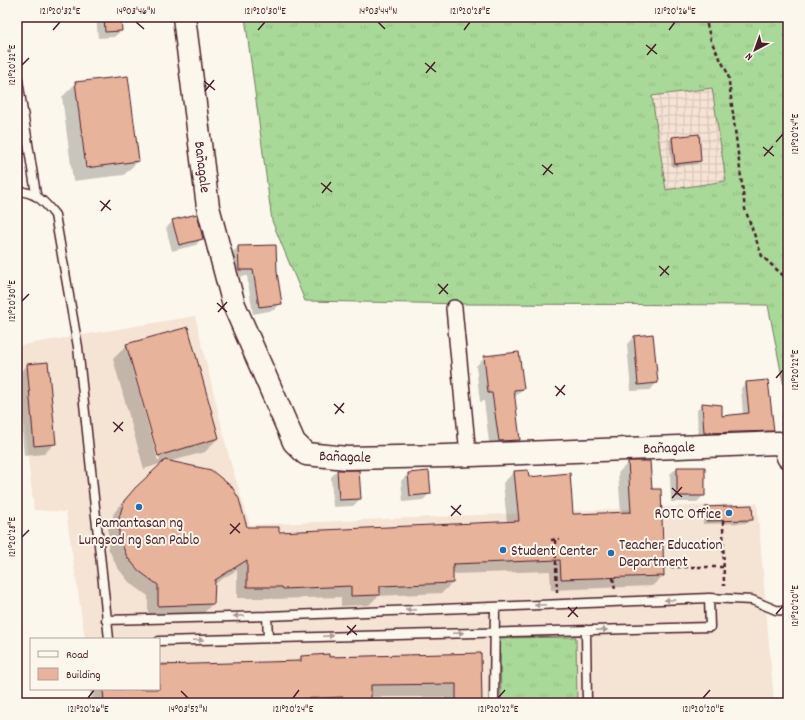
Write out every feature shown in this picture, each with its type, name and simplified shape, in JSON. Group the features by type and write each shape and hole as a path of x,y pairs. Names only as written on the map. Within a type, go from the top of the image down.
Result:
{"street":[{"name":"Bañagale","path":"184,17 208,207 234,305 294,442 306,454 347,458 783,450"},
{"path":"454,308 468,455"}],"lane":[{"path":"17,74 36,194 55,215 78,347 109,638"},
{"path":"17,191 36,194"},
{"path":"106,620 267,616 709,598 752,600 776,610 788,611"},
{"path":"160,641 710,627 709,598"},
{"path":"494,703 495,607"},
{"path":"267,616 268,638"},
{"path":"586,630 587,703"}],"path":[{"path":"705,17 711,41 728,74 745,209 762,256 788,280"},
{"path":"783,450 788,386"},
{"path":"723,521 724,589 730,599"},
{"path":"557,594 553,540 559,539"},
{"path":"663,567 724,567"},
{"path":"613,578 615,593"}],"shaded area":[{"path":"712,88 726,181 666,190 652,96"},
{"name":"Pamantasan ng Lungsod ng San Pablo","path":"195,316 230,461 250,525 757,503 774,703 95,703 93,690 160,690 160,638 85,638 66,512 34,510 17,362 17,346"}],"green space":[{"path":"245,17 788,17 788,407 768,305 468,304 305,301 272,221","holes":["712,88 726,181 666,190 652,96"]},
{"path":"576,637 577,703 501,703 500,638"}],"building":[{"path":"104,17 121,17 122,31 105,32"},
{"path":"128,76 139,161 86,168 75,82"},
{"path":"699,134 701,161 675,164 672,137"},
{"path":"197,214 203,239 179,245 172,220"},
{"path":"276,245 277,272 282,304 259,307 253,270 239,270 238,246"},
{"path":"188,327 219,438 158,456 126,344"},
{"path":"653,334 658,383 638,385 634,336"},
{"path":"519,352 524,389 514,390 520,440 499,441 492,393 488,393 484,356"},
{"path":"48,362 56,444 34,446 27,364"},
{"path":"768,380 774,431 704,433 702,403 722,405 722,416 749,413 746,382"},
{"path":"165,460 211,470 232,487 239,499 247,527 279,527 279,532 519,521 514,471 528,470 529,477 570,473 573,514 631,512 628,461 650,461 652,489 661,489 664,576 561,579 560,560 453,564 453,583 380,586 380,595 351,596 351,586 283,589 282,587 247,587 247,560 215,580 214,604 158,606 158,585 139,571 127,557 119,537 119,518 124,501 135,488"},
{"path":"677,467 705,467 705,496 677,496"},
{"path":"337,470 359,470 361,499 339,500"},
{"path":"429,471 431,494 410,496 408,473"},
{"name":"ROTC Office","path":"752,505 753,520 706,521 705,507"},
{"path":"481,653 482,703 456,703 456,684 371,685 371,703 343,703 343,697 299,699 299,703 104,703 103,690 160,690 160,665 301,661 301,656 329,654 329,657"}],"place":[{"name":"Pamantasan ng Lungsod ng San Pablo","path":"139,507"},
{"name":"ROTC Office","path":"729,513"},
{"name":"Student Center","path":"503,550"},
{"name":"Teacher Education Department","path":"611,553"}]}
